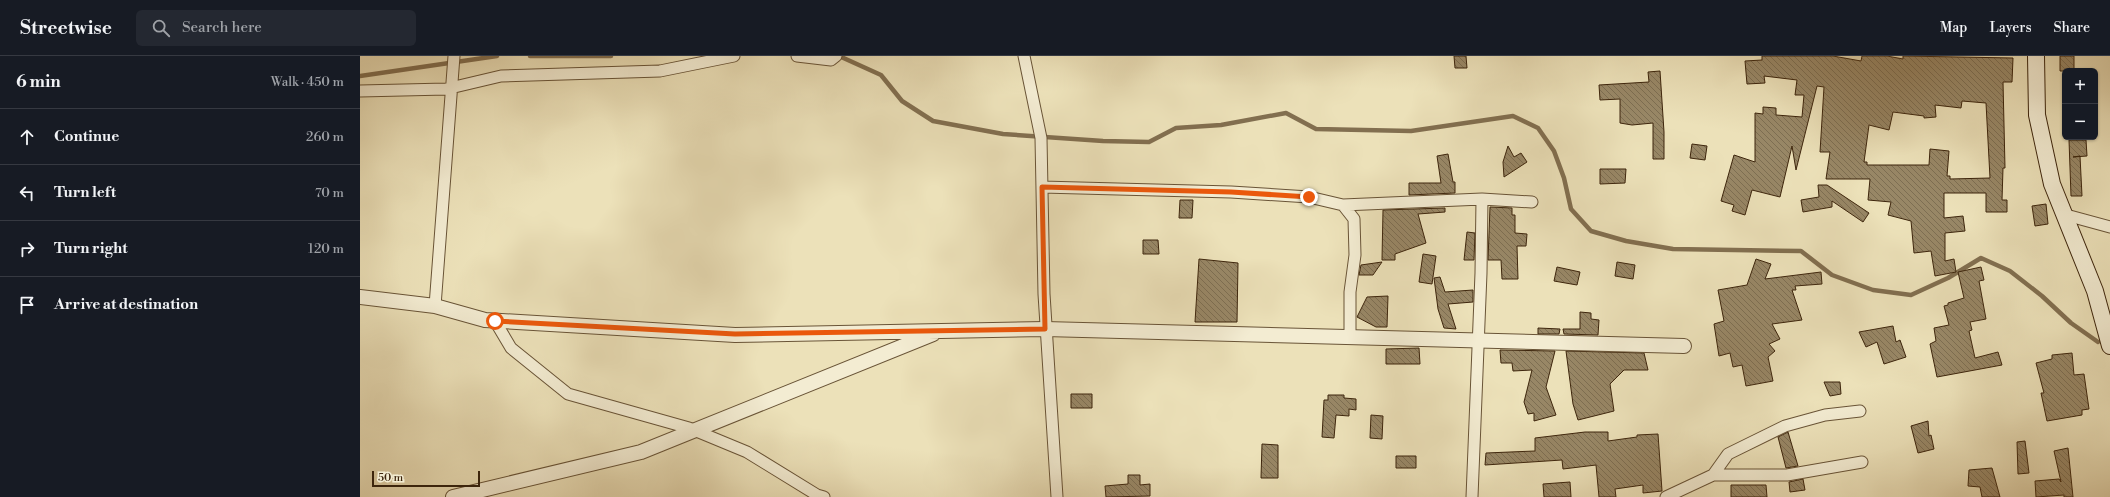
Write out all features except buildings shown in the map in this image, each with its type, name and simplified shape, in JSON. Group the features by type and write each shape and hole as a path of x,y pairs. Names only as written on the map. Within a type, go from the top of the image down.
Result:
{"main road":[{"path":"2036,56 2037,115 2052,184 2095,291 2110,346"}],"street":[{"path":"435,306 454,56"},
{"path":"360,91 452,88 501,76 660,71 734,56"},
{"path":"797,56 834,58"},
{"path":"1024,56 1041,138 1045,329 1057,497"},
{"path":"1042,187 1231,192 1309,197 1343,205 1482,199 1532,202"},
{"path":"1472,497 1479,339 1482,199"},
{"path":"1343,205 1354,219 1355,254 1350,292 1350,336"},
{"path":"2066,216 2110,227"},
{"path":"360,297 435,306 485,320 495,321 735,334 1045,329 1479,339 1684,346"},
{"path":"495,321 511,348 568,394 695,430 747,452 817,495 824,497"},
{"path":"453,497 641,452 940,331"},
{"path":"1713,475 1728,454 1785,426 1825,415 1860,411"},
{"path":"1666,497 1713,475 1787,475 1862,462"}],"waterway":[{"path":"360,76 497,56"},
{"path":"530,56 611,56"},
{"path":"839,56 881,75 902,101 933,121 1003,134 1103,141 1149,142 1176,128 1221,125 1286,113 1316,129 1411,131 1513,116 1538,128 1554,151 1564,178 1571,209 1591,231 1626,241 1673,249 1801,251 1832,275 1873,290 1911,295 1948,278 1981,258 2010,271 2042,296 2071,323 2098,342"}],"route":[{"path":"495,321 735,334 1045,329 1042,187 1231,192 1309,197"}]}
